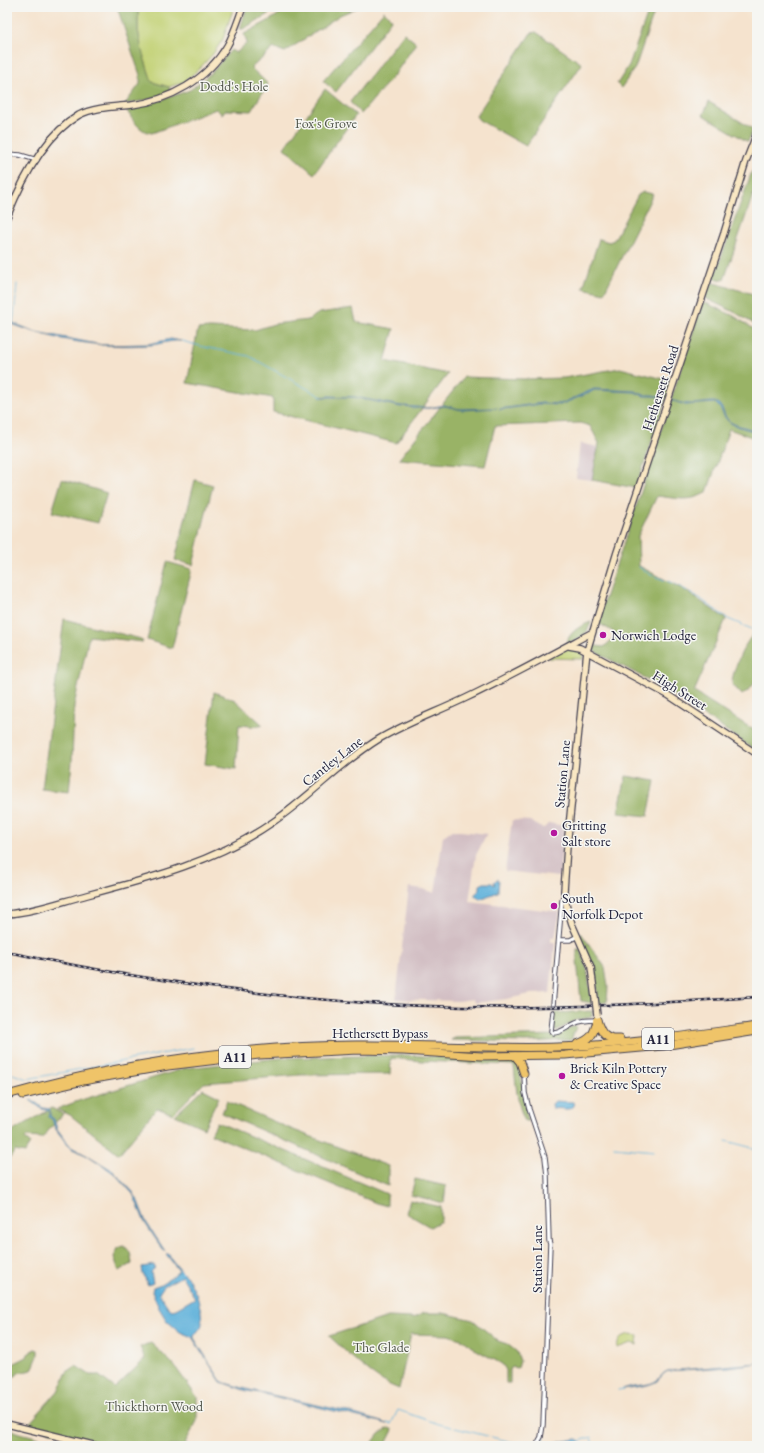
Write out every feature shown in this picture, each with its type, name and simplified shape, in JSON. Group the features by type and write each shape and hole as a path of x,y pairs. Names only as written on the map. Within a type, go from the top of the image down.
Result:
{"highway":[{"name":"A11","path":"597,1018 602,1033 610,1039 647,1040"},
{"name":"A11","path":"558,1047 577,1044 588,1039 593,1033 597,1018"},
{"name":"Hethersett Bypass","path":"7,1095 43,1085 120,1068 204,1055 262,1049 355,1045 480,1048 558,1047 647,1040 757,1026"},
{"name":"Hethersett Bypass","path":"7,1099 83,1081 137,1071 204,1061 259,1055 358,1050 482,1056 532,1056 594,1053 648,1048 757,1031"},
{"path":"515,1056 520,1062 524,1074"},
{"path":"524,1074 527,1062 532,1056"}],"street":[{"path":"7,217 25,180 37,160 51,139 61,129 81,114 93,110 134,105 160,99 173,94 190,84 211,67 224,51 232,36 243,7"},
{"name":"Hethersett Road","path":"587,652 724,233 746,161 757,133"},
{"path":"7,154 20,155 37,160"},
{"name":"Cantley Lane","path":"7,914 32,911 108,890 201,861 240,841 286,813 348,762 379,739 482,690 592,633"},
{"path":"569,646 580,648 587,652"},
{"name":"High Street","path":"587,652 668,695 757,754"},
{"name":"Station Lane","path":"587,652 564,878 565,900 572,924 591,967 597,1018"},
{"name":"Station Lane","path":"553,1005 561,903 562,900 565,900"},
{"path":"559,940 570,940 578,936"},
{"path":"553,1012 551,1031 553,1033 556,1033 575,1023 597,1018"},
{"name":"Station Lane","path":"524,1074 525,1093 529,1109 545,1157 550,1244 543,1425 541,1437 536,1446"},
{"path":"7,1424 97,1446"}],"shaded area":[{"path":"580,443 598,447 592,480 576,478"},
{"path":"512,820 531,821 539,827 544,828 549,823 564,826 559,877 505,871"},
{"path":"452,830 487,834 476,855 469,901 560,912 555,937 551,938 551,942 554,942 555,944 550,993 531,994 474,1003 473,999 457,1001 396,999 409,887 435,893 443,836"}],"green space":[{"path":"117,7 138,7 138,30 142,51 152,82 169,87 172,93 125,104 140,84 140,75"},
{"path":"138,7 234,7 223,39 213,54 184,82 169,87 152,82 142,52 138,30"},
{"path":"247,7 280,7 243,29 240,29"},
{"name":"Dodd's Hole","path":"290,7 359,7 340,15 285,52 274,48 251,68 268,84 251,111 225,110 222,114 216,109 152,133 143,130 133,120 125,107 150,104 190,90 211,73 231,50 236,53 247,43 244,34"},
{"path":"650,7 656,7 635,68 621,88 617,84 629,65"},
{"name":"Fox's Grove","path":"384,11 392,19 336,92 323,81"},
{"path":"536,32 582,64 526,146 479,120 476,116 531,33"},
{"name":"Fox's Grove","path":"404,33 416,43 395,74 361,114 350,102"},
{"name":"Fox's Grove","path":"325,89 356,115 314,174 284,148"},
{"path":"709,102 753,129 748,142 703,115"},
{"path":"752,171 757,171 757,183 724,280 714,278"},
{"path":"643,192 653,194 604,293 583,288 599,239 609,242 614,240 638,195"},
{"path":"710,282 757,295 757,326 736,313 707,299 705,296"},
{"path":"706,303 734,316 757,331 757,439 729,429 707,492 695,498 689,499 657,496 638,536 639,566 683,589 726,619 694,692 757,732 757,751 660,686 590,648 591,642 596,646 604,647 615,637 612,631 600,624 597,629 595,628 702,304"},
{"path":"353,308 356,322 394,329 385,361 448,374 396,443 273,412 273,398 187,383 198,329 210,328 255,330 274,324 308,320 319,313"},
{"path":"620,368 672,381 636,488 592,480 599,443 590,426 580,423 495,426 485,466 399,459 464,377 524,379 564,378"},
{"path":"62,479 107,493 98,523 52,512"},
{"path":"195,480 213,485 193,565 175,560"},
{"path":"167,562 192,569 172,648 147,640"},
{"path":"64,619 141,639 143,642 89,636 74,706 72,762 69,792 42,789"},
{"path":"591,622 585,634 579,639 566,645 569,637 575,630"},
{"path":"756,632 757,679 750,689 742,695 732,684 734,672 744,649"},
{"path":"570,648 583,652 583,659 548,658 560,651"},
{"path":"214,692 235,700 263,725 239,725 236,769 205,764"},
{"path":"626,776 655,781 648,816 618,813"},
{"path":"581,933 605,967 608,986 607,1002 599,1003 594,968 579,936"},
{"path":"577,949 580,949 587,969 592,1003 581,1001"},
{"path":"592,1011 592,1017 576,1020 556,1031 553,1030 554,1014 556,1013"},
{"path":"575,1025 576,1027 571,1040 525,1042 451,1040 455,1038 556,1035"},
{"path":"405,1055 515,1061 522,1081 528,1121 525,1121 520,1108 514,1066 512,1065 422,1061 391,1058 390,1074 300,1075 204,1083 173,1114 157,1108 119,1154 70,1115 57,1109 81,1100 186,1068 281,1058"},
{"path":"203,1089 219,1097 204,1128 175,1115"},
{"path":"227,1101 291,1129 388,1166 388,1186 222,1113"},
{"path":"52,1108 63,1114 42,1138 26,1137 25,1139 30,1143 25,1153 15,1151 7,1162 7,1145 9,1144 13,1131"},
{"path":"217,1122 387,1194 387,1206 376,1203 211,1134"},
{"path":"415,1179 446,1186 444,1203 411,1195"},
{"path":"410,1200 441,1207 441,1221 430,1227 406,1213"},
{"path":"124,1246 131,1256 132,1264 119,1271 114,1257 118,1248"},
{"name":"The Glade","path":"424,1313 443,1313 473,1320 498,1341 507,1344 517,1352 520,1361 518,1368 513,1367 510,1369 510,1383 506,1383 506,1370 502,1364 470,1346 464,1340 448,1335 411,1334 399,1389 389,1385 371,1373 329,1336 388,1317 413,1318"},
{"path":"629,1334 638,1335 637,1345 631,1343 617,1348 620,1339"},
{"name":"Thickthorn Wood","path":"151,1343 173,1364 197,1397 197,1421 185,1443 190,1446 107,1446 28,1425 58,1391 67,1372 76,1366 90,1375 98,1375 115,1388 145,1359 140,1347"},
{"path":"35,1349 38,1350 38,1356 32,1370 18,1373 16,1376 7,1377 7,1367 27,1357 28,1354"},
{"path":"7,1428 20,1433 71,1446 31,1446 24,1443 19,1444 16,1441 11,1442 7,1439"},
{"path":"389,1428 393,1430 385,1446 370,1446 379,1434"}],"water":[{"path":"13,323 36,332 99,344 62,339 28,330 12,324 7,327"},
{"path":"171,339 181,341 172,341 152,345 107,345 148,344"},
{"path":"594,389 635,391 644,395 653,395 664,398 644,396 635,392 594,390 560,405 541,404 499,409 542,403 560,404"},
{"path":"329,396 355,397 405,406 401,407 354,397 320,397"},
{"path":"671,400 689,404 711,402 717,403 729,421 736,425 752,429 757,433 735,426 729,422 715,403 685,405"},
{"path":"444,405 459,409 497,408 462,410 445,406 429,408"},
{"path":"408,406 429,408 413,408"},
{"path":"497,879 499,880 498,892 480,899 475,896 475,894 480,890 480,885 484,883 492,883 494,885 494,882"},
{"path":"31,1099 43,1108 50,1109 50,1111 42,1109 30,1100"},
{"path":"555,1101 573,1102 574,1106 570,1109 553,1109 552,1104"},
{"path":"50,1111 50,1116 54,1119 57,1129 71,1147 88,1156 70,1148 55,1128 52,1119 48,1117"},
{"path":"89,1156 112,1170 133,1192 146,1222 165,1251 145,1223 133,1194 115,1174"},
{"path":"166,1254 170,1254 169,1256 188,1278 197,1296 201,1311 202,1324 194,1338 221,1381 250,1390 344,1411 388,1424 247,1391 221,1382 192,1337 180,1332 167,1321 152,1292 153,1287 164,1283 179,1271","holes":["182,1276 195,1298 172,1310 168,1307 159,1293 164,1286"]},
{"path":"154,1265 155,1268 151,1272 153,1283 148,1285 143,1274 142,1267"},
{"path":"757,1363 729,1367 668,1371"},
{"path":"668,1371 653,1383 623,1389 652,1383 664,1373"},
{"path":"577,1439 580,1441 580,1446 551,1446 552,1443"}],"waterway":[{"path":"16,296 17,284"},
{"path":"13,323 16,298"},
{"path":"182,341 249,356 322,397"},
{"path":"639,567 651,575 675,584 695,595 728,619 754,630"},
{"path":"13,1074 27,1079 193,1048"},
{"path":"726,1141 757,1149"},
{"path":"614,1147 654,1151"},
{"path":"618,1390 624,1389"},
{"path":"388,1423 391,1424 398,1410 439,1424 528,1446"},
{"path":"542,1446 545,1435"},
{"path":"580,1441 591,1437 593,1446"}],"railway":[{"path":"7,952 100,970 194,985 309,998 385,1004 462,1007 536,1007 757,997"}],"place":[{"name":"Norwich Lodge","path":"603,635"},
{"name":"Gritting Salt store","path":"554,833"},
{"name":"South Norfolk Depot","path":"554,906"},
{"name":"Brick Kiln Pottery & Creative Space","path":"562,1076"}]}
